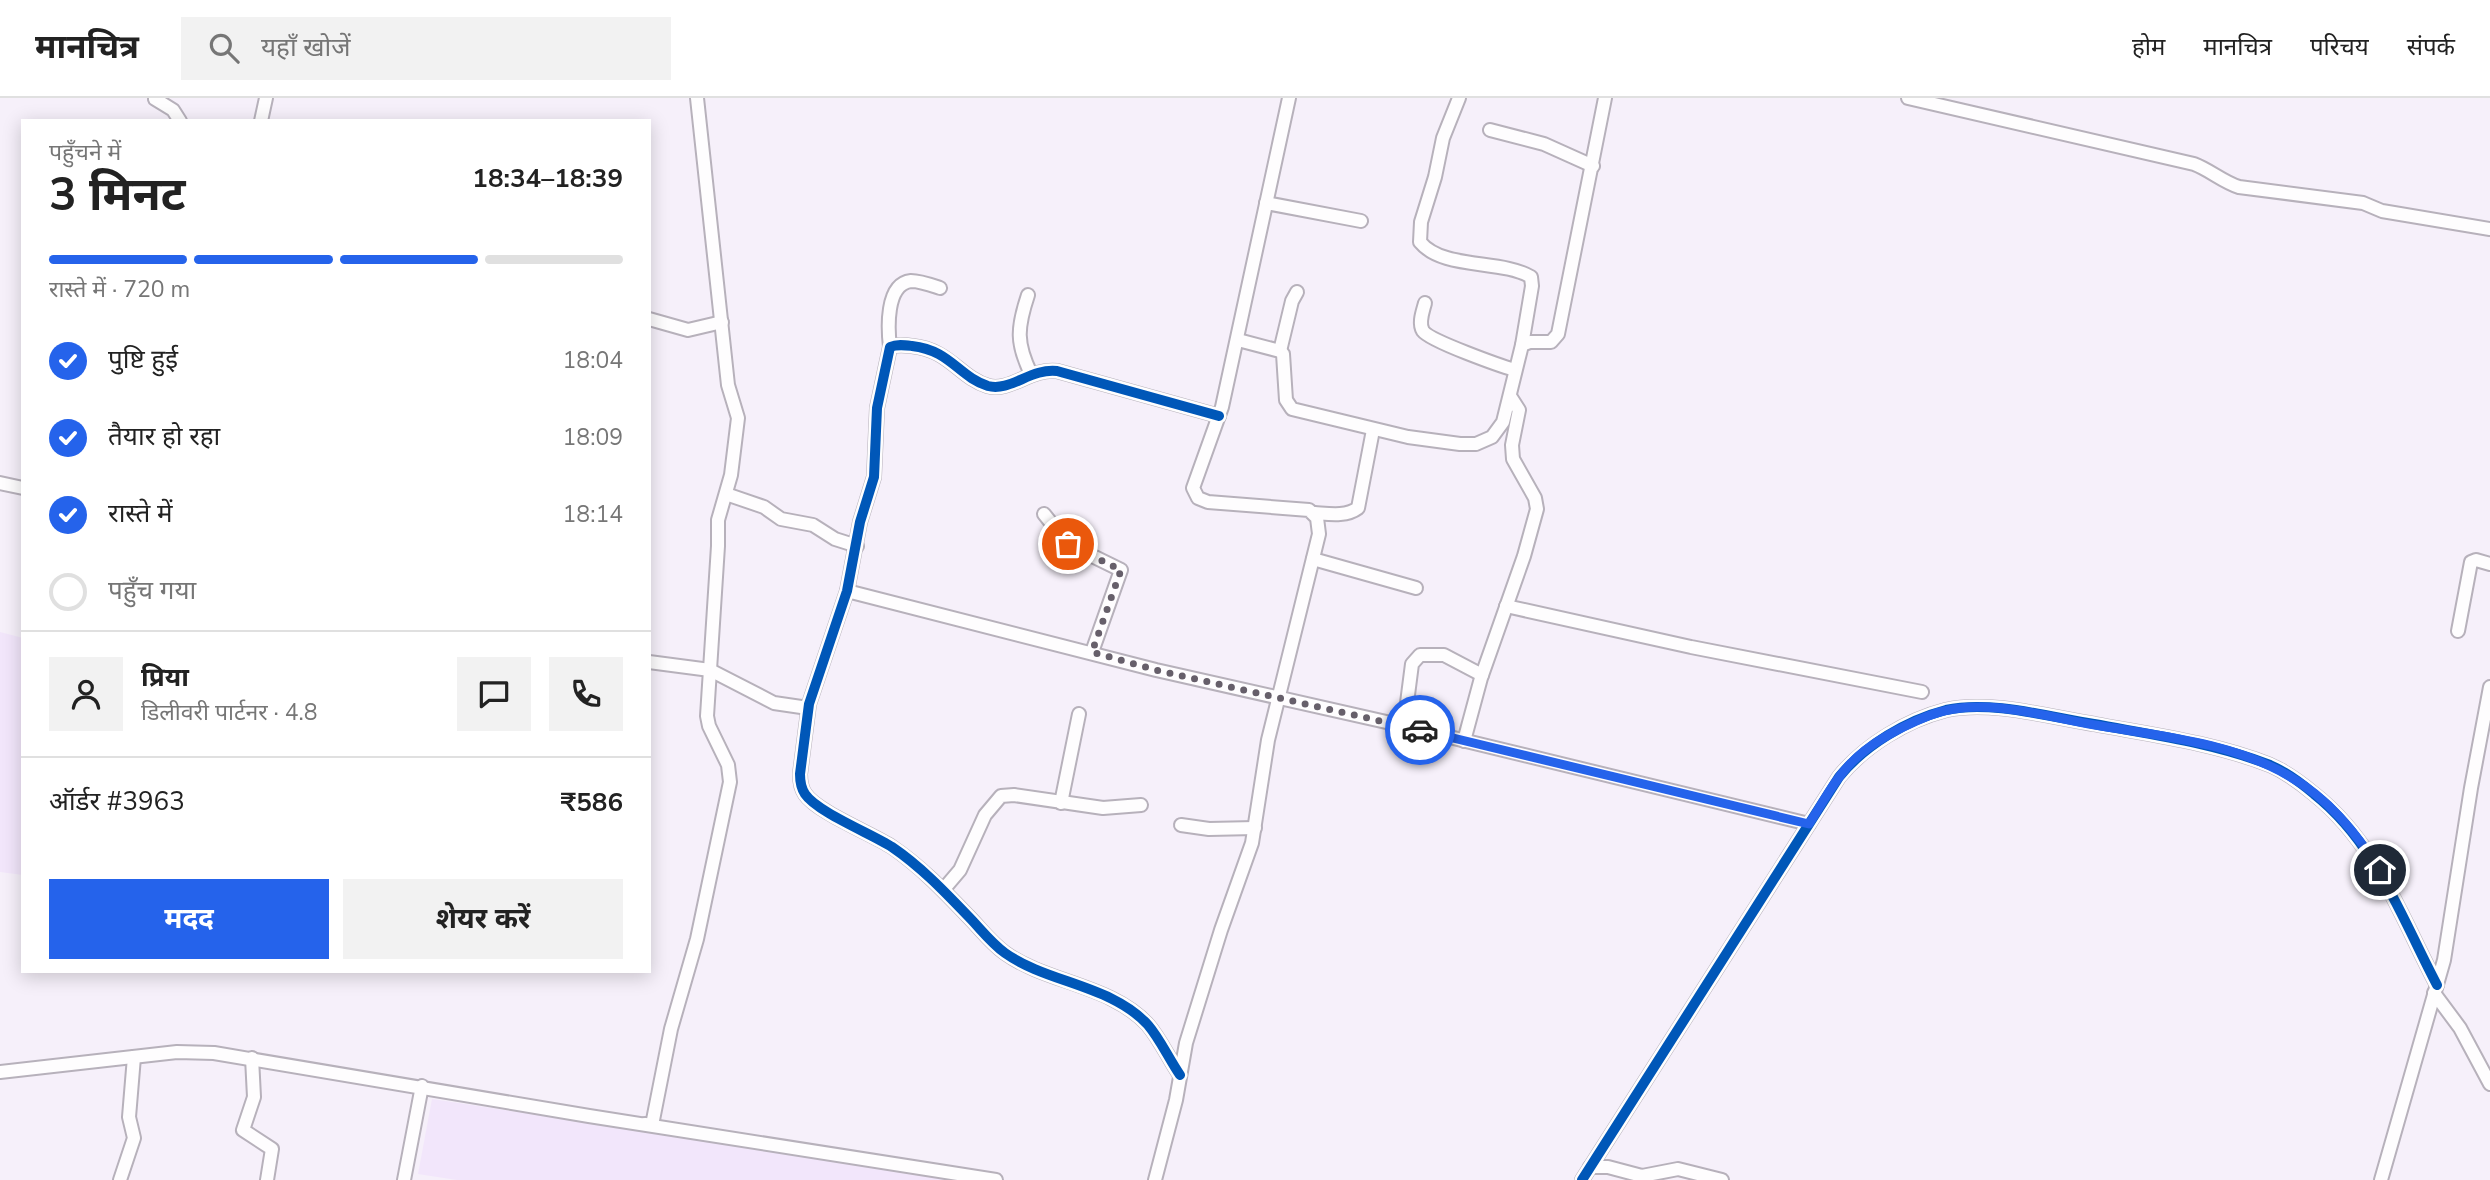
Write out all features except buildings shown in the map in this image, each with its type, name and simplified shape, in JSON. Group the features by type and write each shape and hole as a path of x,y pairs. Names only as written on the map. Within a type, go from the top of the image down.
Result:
{"street":[{"path":"261,119 266,98"},
{"path":"650,1122 671,1029 698,939 730,782 728,765 709,726 707,716 718,546 716,531 731,475 738,418 728,385 697,98"},
{"path":"1289,98 1238,340 1219,416 1194,483 1194,492 1198,498 1208,502 1302,508 1315,513 1344,514 1354,511 1358,508 1373,430"},
{"path":"1238,340 1280,351 1283,355 1286,400 1292,408 1408,437 1461,444 1476,444 1492,437 1499,429 1510,396 1532,286 1531,276 1444,257 1424,247 1420,242 1421,222 1435,177 1443,138 1459,98"},
{"path":"1522,345 1530,342 1551,342 1558,334 1605,98"},
{"path":"1908,98 2194,164 2239,187 2363,203 2382,211 2490,229"},
{"path":"155,99 173,110 179,119"},
{"path":"1490,130 1544,144 1593,166"},
{"path":"1266,203 1361,221"},
{"path":"940,288 912,281 904,284 889,312 890,347 877,408 876,465 860,522 848,591 808,708 801,785 812,802 891,847 943,890 988,939 1005,953 1022,963 1107,997 1135,1014 1147,1024 1180,1074"},
{"path":"1280,351 1292,301 1297,292"},
{"path":"1028,295 1020,323 1019,343 1031,374"},
{"path":"1425,303 1421,324 1425,333 1473,356 1516,370"},
{"path":"651,319 688,330 722,323"},
{"path":"890,347 901,345 931,350 988,386 1004,386 1037,371 1057,371 1219,416"},
{"path":"1464,741 1482,675 1524,556 1536,509 1535,498 1513,459 1512,445 1519,411 1510,396"},
{"path":"0,483 21,488"},
{"path":"726,494 764,507 781,519 813,525 841,542 857,546"},
{"path":"1155,1180 1168,1135 1190,1030 1255,828 1268,740 1313,559 1319,524 1315,513"},
{"path":"1044,514 1068,544 1121,570 1092,652"},
{"path":"1313,559 1416,588"},
{"path":"2458,631 2472,562 2476,560 2490,564"},
{"path":"848,591 983,628 1092,652 1156,670 1404,726 1809,824"},
{"path":"1506,606 1678,645 1922,692"},
{"path":"1404,726 1412,664 1420,655 1444,655 1482,675"},
{"path":"651,662 710,670 774,703 808,708"},
{"path":"2382,1180 2450,930 2471,788 2490,687"},
{"path":"1581,1180 1839,777 1866,750 1918,721 1947,710 1986,708 2029,712 2220,748 2272,766 2292,778 2315,795 2349,827 2380,870 2436,989 2490,1084"},
{"path":"1061,803 1079,714"},
{"path":"943,890 960,870 985,815 1001,796 1014,795 1103,808 1141,805"},
{"path":"1181,825 1209,829 1255,828"},
{"path":"0,1072 189,1051 252,1058 996,1180"},
{"path":"120,1180 134,1138 129,1117 134,1057"},
{"path":"252,1058 254,1097 243,1130 272,1149 267,1180"},
{"path":"404,1180 422,1086"},
{"path":"1590,1167 1608,1167 1642,1176 1678,1170 1722,1180"}],"shaded area":[{"path":"0,632 21,637 21,875 0,872"},
{"path":"432,1099 951,1180 457,1180 418,1174"}],"cycle path":[{"path":"1180,1075 1148,1025 1133,1012 1116,1001 1040,971 1005,953 902,854 811,801 805,794 800,774 809,704 847,591 860,522 874,477 877,408 890,347 898,345 925,348 945,358 969,377 988,386 1004,386 1038,373 1057,371 1219,416"},
{"path":"1582,1180 1839,777 1861,754 1888,735 1916,720 1946,710 1963,707 2001,708 2161,736 2249,757 2282,771 2336,813 2371,858 2437,985"}],"way so far":[{"path":"1068,544 1121,570 1092,652 1156,670 1420,730"}],"route":[{"path":"1420,730 1809,824 1850,763 1866,750 1907,726 1928,716 1962,708 2029,712 2220,748 2272,766 2315,795 2342,819 2356,834 2380,870"}]}
